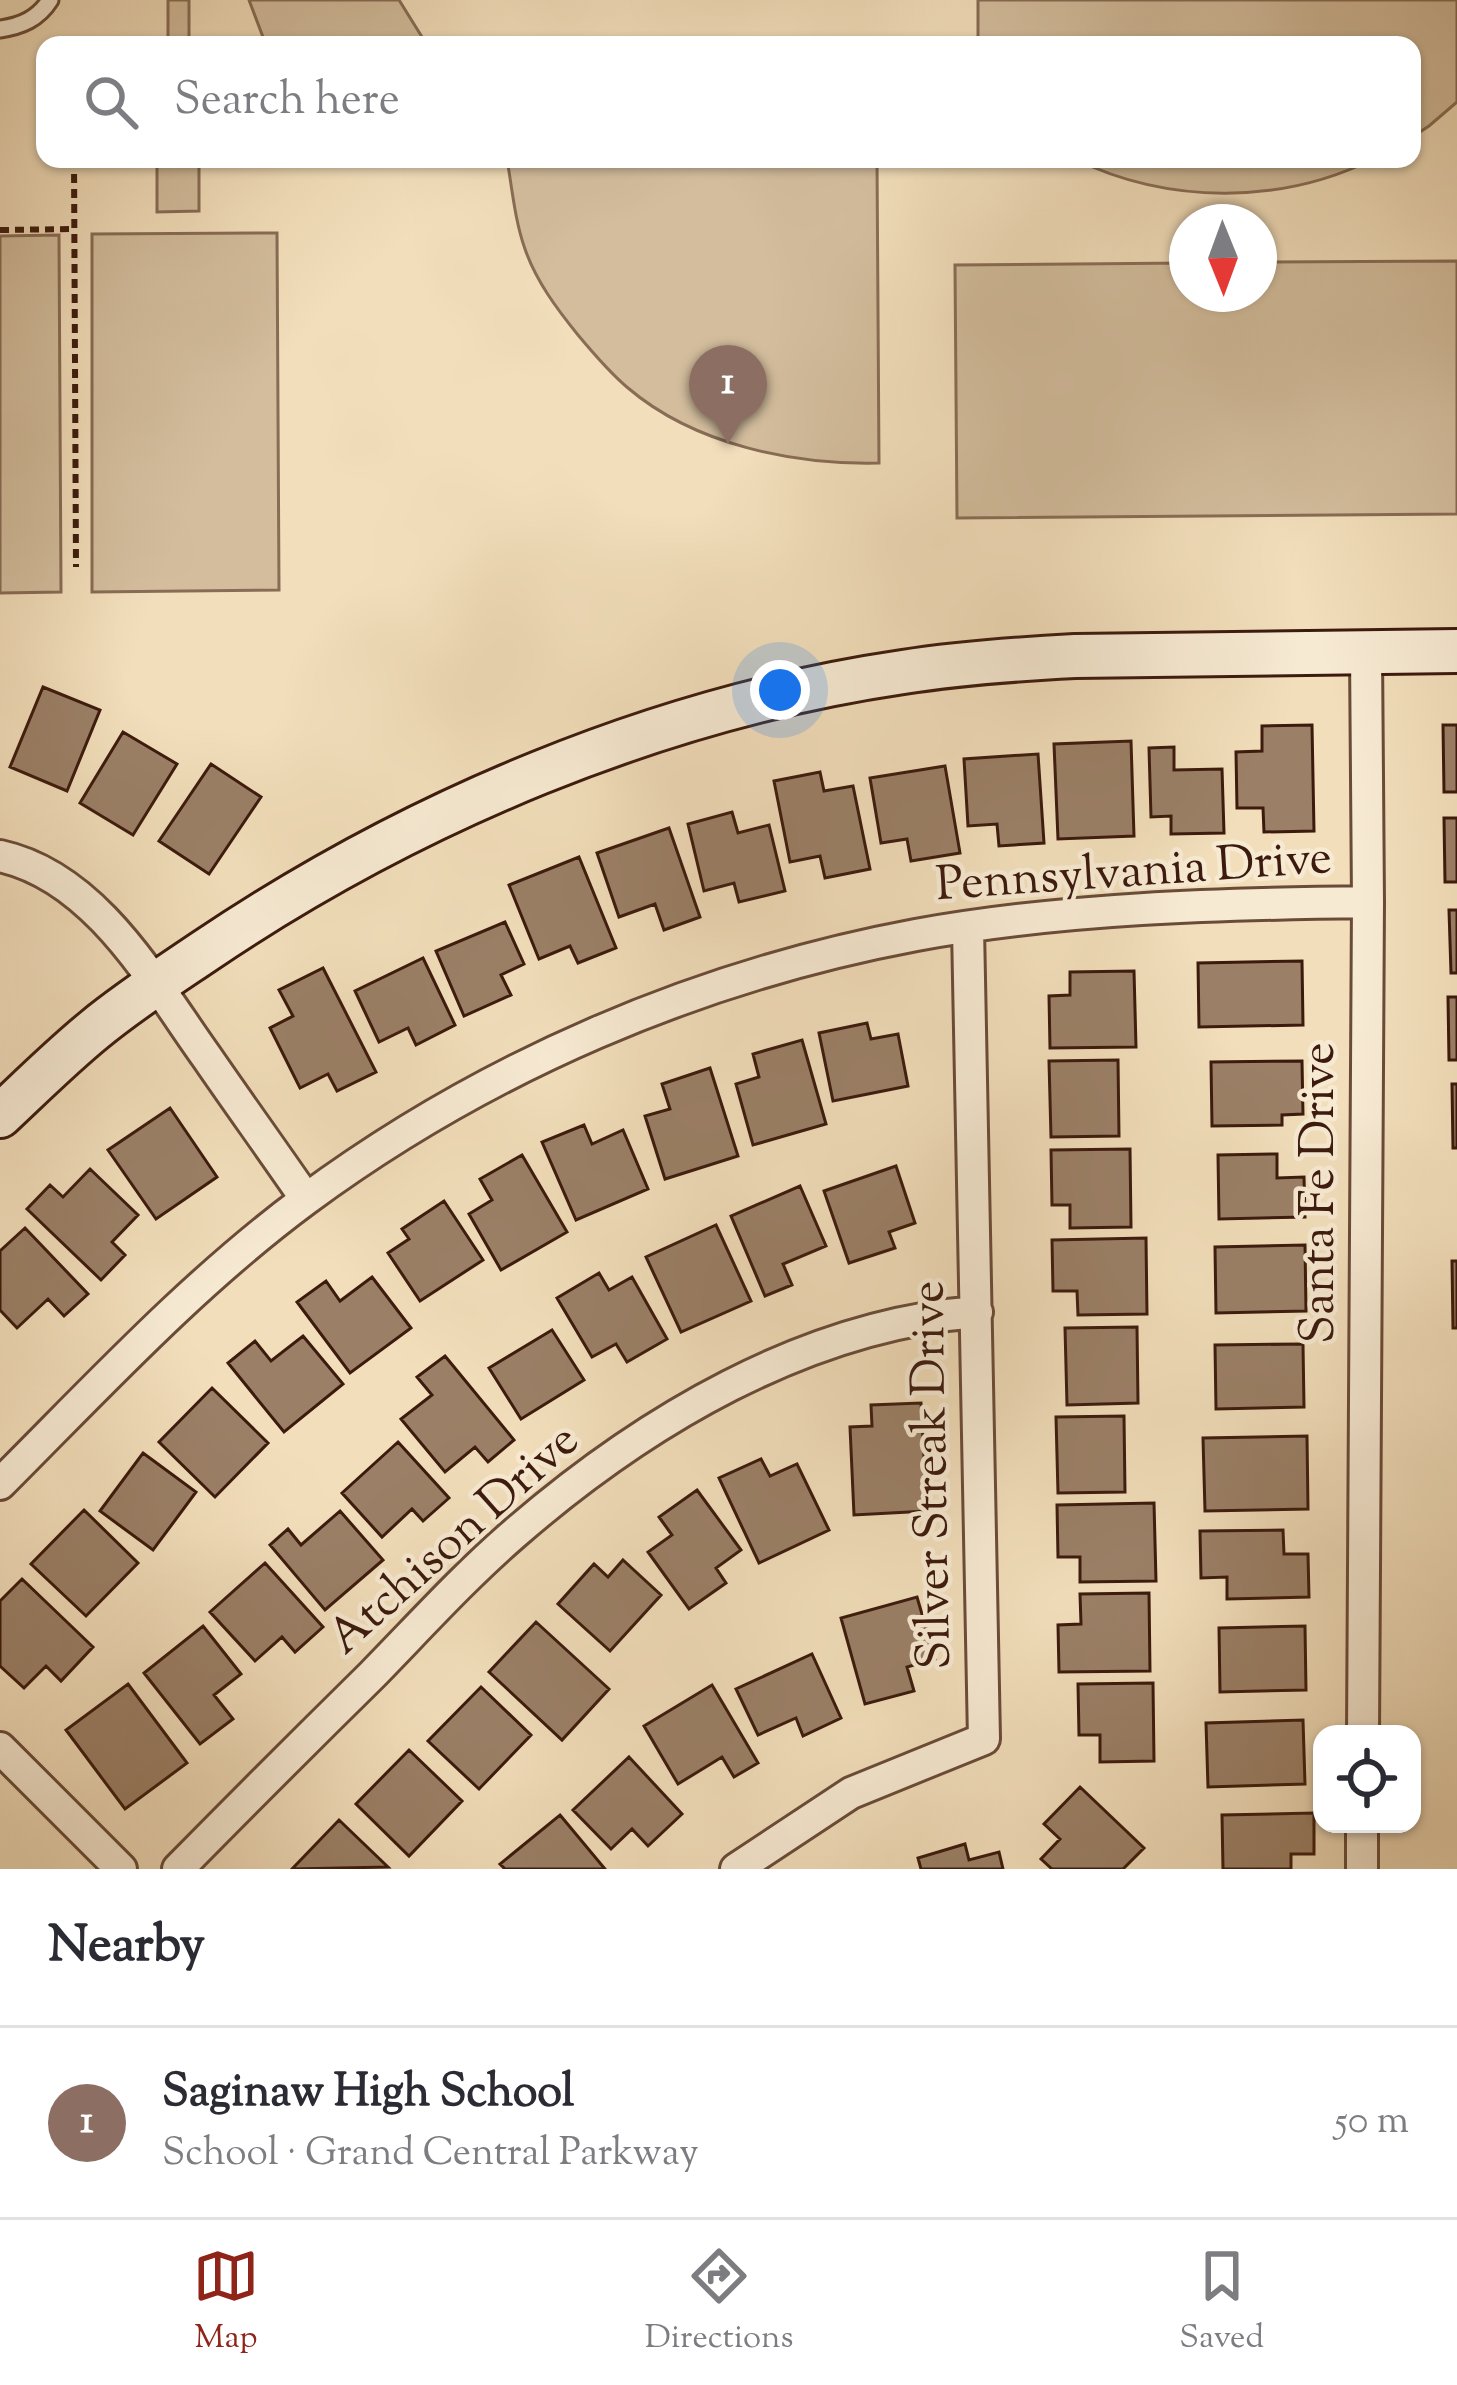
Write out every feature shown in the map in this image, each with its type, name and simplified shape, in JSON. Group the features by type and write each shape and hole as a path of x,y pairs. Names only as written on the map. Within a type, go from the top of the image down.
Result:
{"street":[{"path":"0,1116 94,1030 155,984 293,895 450,812 632,740 732,709 899,672 996,661 1457,651"},
{"name":"Santa Fe Drive","path":"1363,1725 1366,652"},
{"path":"0,856 48,874 78,896 119,938 306,1199"},
{"name":"Pennsylvania Drive","path":"0,1484 178,1306 306,1199 449,1106 586,1036 786,965 918,935 1191,905 1368,902"},
{"name":"Silver Streak Drive","path":"736,1869 851,1793 984,1739 968,928"},
{"name":"Atchison Drive","path":"178,1869 512,1536 616,1454 682,1412 781,1363 889,1326 977,1312"},
{"path":"0,1748 121,1869"},
{"path":"1362,1833 1362,1869"}],"lane":[{"path":"0,29 22,25 50,0"}],"path":[{"path":"74,168 76,567"},
{"path":"0,230 73,229"}],"shaded area":[{"path":"168,0 189,0 189,36 168,36"},
{"path":"249,0 399,0 421,36 263,36"},
{"path":"978,0 1457,0 1457,102 1421,131 1421,36 978,36"},
{"path":"157,168 199,168 199,211 157,212"},
{"path":"509,168 877,168 879,463 813,460 747,448 655,408 608,369 555,305 535,272 519,227"},
{"path":"1096,168 1352,168 1301,185 1224,193 1185,191"},
{"path":"277,233 279,590 92,592 92,234"},
{"path":"59,235 61,592 0,593 0,236"},
{"path":"1457,261 1457,514 957,518 955,265 1169,263 1169,312 1277,312 1277,262"}],"building":[{"path":"43,687 100,710 67,791 10,767"},
{"path":"1312,725 1314,831 1264,832 1263,808 1237,808 1236,752 1262,751 1262,726"},
{"path":"1443,725 1457,725 1457,792 1444,792"},
{"path":"123,732 177,764 133,835 80,803"},
{"path":"1131,741 1134,836 1058,839 1054,744"},
{"path":"1174,747 1174,770 1222,769 1224,833 1171,834 1171,816 1151,817 1149,748"},
{"path":"1038,754 1044,843 999,846 997,824 968,826 964,759"},
{"path":"211,764 261,797 209,874 159,841"},
{"path":"945,766 960,853 911,861 907,839 881,843 870,778"},
{"path":"820,772 824,791 853,786 870,869 825,878 820,856 790,862 774,781"},
{"path":"732,812 738,833 769,825 785,891 739,902 734,883 704,891 688,824"},
{"path":"1444,818 1457,818 1457,882 1445,882"},
{"path":"669,828 700,917 664,930 655,904 619,917 597,853"},
{"path":"579,857 616,948 578,963 570,946 539,959 509,885"},
{"path":"1449,910 1457,910 1457,973 1451,973"},
{"path":"505,922 524,964 501,975 511,995 464,1016 436,951"},
{"path":"423,958 455,1025 416,1045 408,1028 379,1042 355,991"},
{"path":"1302,961 1303,1025 1199,1027 1198,963"},
{"path":"323,968 376,1072 337,1091 328,1074 300,1088 270,1028 293,1016 279,990"},
{"path":"1134,971 1136,1047 1050,1048 1049,996 1070,995 1070,972"},
{"path":"1448,997 1457,997 1457,1060 1449,1060"},
{"path":"867,1023 871,1039 898,1034 908,1086 833,1101 819,1033"},
{"path":"802,1040 826,1124 753,1145 736,1084 759,1077 753,1054"},
{"path":"1118,1060 1119,1136 1051,1137 1049,1061"},
{"path":"1302,1061 1303,1114 1282,1115 1282,1125 1212,1126 1211,1062"},
{"path":"710,1068 738,1156 665,1179 645,1116 670,1109 662,1084"},
{"path":"1452,1084 1457,1084 1457,1148 1453,1148"},
{"path":"170,1108 217,1177 156,1219 108,1150"},
{"path":"584,1125 592,1144 623,1130 648,1189 576,1220 542,1142"},
{"path":"1130,1149 1131,1227 1070,1228 1070,1205 1052,1205 1051,1150"},
{"path":"1277,1154 1277,1178 1304,1177 1305,1217 1219,1219 1218,1155"},
{"path":"522,1155 567,1232 501,1270 469,1214 492,1200 480,1179"},
{"path":"896,1166 915,1223 889,1232 895,1248 849,1263 824,1191"},
{"path":"90,1169 138,1215 112,1242 125,1255 101,1280 27,1209 50,1185 63,1197"},
{"path":"800,1186 826,1246 783,1264 792,1285 765,1296 731,1216"},
{"path":"444,1201 483,1260 420,1301 388,1253 409,1239 402,1229"},
{"path":"716,1225 751,1301 681,1332 646,1257"},
{"path":"25,1228 88,1294 64,1316 48,1299 17,1328 0,1310 0,1251"},
{"path":"1146,1238 1147,1314 1078,1315 1077,1291 1053,1291 1052,1240"},
{"path":"1305,1245 1306,1311 1216,1313 1215,1247"},
{"path":"1452,1261 1457,1261 1457,1328 1453,1328"},
{"path":"599,1273 609,1290 632,1277 667,1339 627,1362 616,1344 592,1357 557,1298"},
{"path":"372,1277 411,1328 350,1373 297,1302 326,1281 340,1301"},
{"path":"1137,1327 1138,1403 1067,1405 1065,1328"},
{"path":"552,1330 584,1380 521,1419 489,1368"},
{"path":"303,1336 343,1384 284,1432 228,1363 255,1341 271,1361"},
{"path":"1303,1344 1304,1407 1216,1409 1215,1345"},
{"path":"445,1356 514,1440 488,1462 475,1447 445,1472 401,1419 432,1395 417,1377"},
{"path":"212,1388 268,1443 215,1497 159,1442"},
{"path":"921,1403 927,1511 854,1515 850,1427 872,1426 871,1405"},
{"path":"1124,1416 1125,1492 1058,1493 1056,1417"},
{"path":"1307,1436 1308,1509 1205,1511 1203,1438"},
{"path":"398,1442 449,1498 423,1521 412,1509 382,1537 342,1493"},
{"path":"143,1453 196,1492 153,1550 100,1511"},
{"path":"761,1459 770,1476 797,1464 829,1530 759,1563 719,1478"},
{"path":"697,1490 741,1550 716,1568 726,1583 689,1609 648,1552 672,1535 659,1517"},
{"path":"1154,1503 1156,1581 1080,1582 1080,1557 1058,1557 1057,1505"},
{"path":"84,1510 138,1563 86,1616 31,1564"},
{"path":"340,1511 383,1560 325,1610 270,1545 288,1529 301,1545"},
{"path":"1283,1530 1284,1554 1308,1554 1309,1597 1227,1599 1227,1577 1201,1578 1200,1531"},
{"path":"623,1560 661,1595 610,1651 558,1604 594,1564 608,1577"},
{"path":"265,1563 323,1627 295,1652 282,1637 255,1661 210,1612"},
{"path":"22,1579 93,1647 61,1681 46,1666 24,1688 0,1666 0,1601"},
{"path":"1149,1593 1150,1671 1059,1672 1058,1625 1081,1624 1080,1594"},
{"path":"917,1597 935,1659 907,1667 914,1691 865,1704 841,1618"},
{"path":"536,1622 609,1689 562,1740 489,1672"},
{"path":"203,1626 241,1674 214,1695 233,1719 200,1744 144,1673"},
{"path":"1305,1626 1306,1690 1220,1692 1219,1628"},
{"path":"812,1654 841,1718 803,1736 796,1718 758,1735 736,1689"},
{"path":"1153,1683 1154,1761 1100,1762 1100,1735 1079,1735 1078,1684"},
{"path":"128,1684 187,1763 125,1809 66,1730"},
{"path":"712,1685 758,1763 734,1777 722,1757 678,1784 644,1726"},
{"path":"481,1687 531,1735 479,1789 428,1741"},
{"path":"1303,1720 1305,1784 1208,1787 1206,1723"},
{"path":"409,1750 462,1801 409,1856 356,1804"},
{"path":"629,1757 682,1814 648,1846 632,1829 611,1849 573,1810"},
{"path":"1080,1787 1144,1848 1123,1869 1052,1869 1041,1859 1060,1839 1044,1824"},
{"path":"1313,1813 1314,1854 1291,1854 1291,1869 1223,1869 1222,1815"},
{"path":"560,1815 605,1869 505,1869 500,1864"},
{"path":"339,1820 388,1867 292,1869"},
{"path":"965,1844 969,1860 999,1852 1003,1869 921,1869 918,1858"}],"place":[{"name":"Saginaw High School","path":"728,444"}]}
